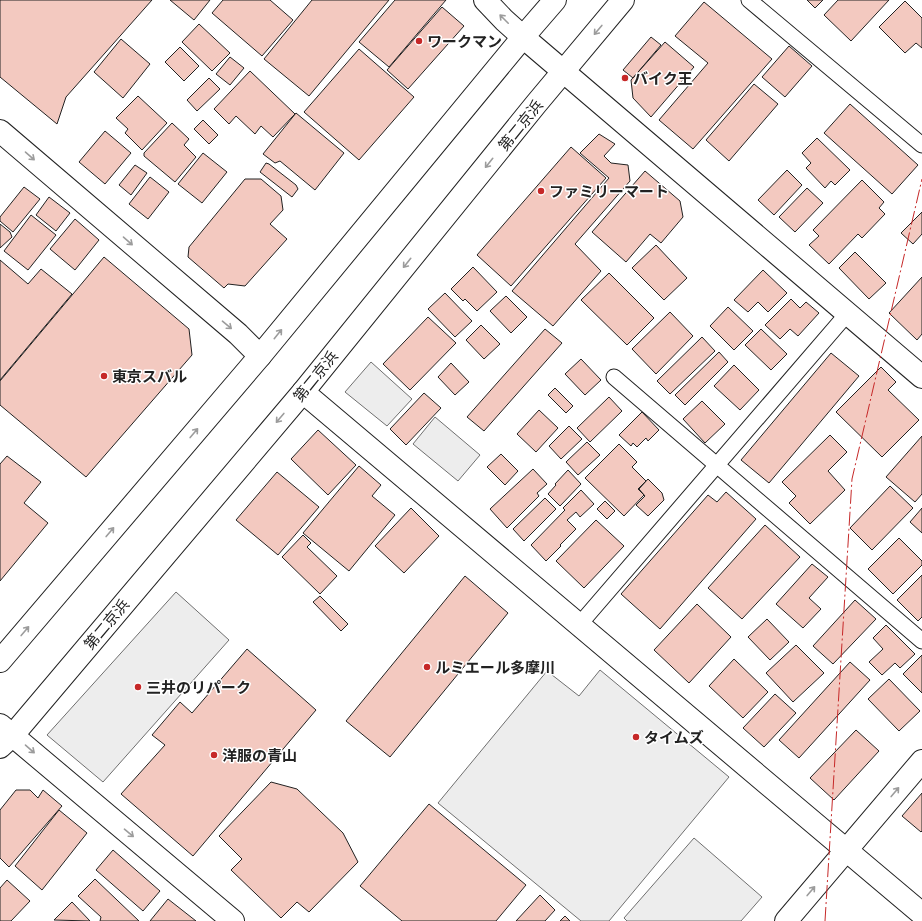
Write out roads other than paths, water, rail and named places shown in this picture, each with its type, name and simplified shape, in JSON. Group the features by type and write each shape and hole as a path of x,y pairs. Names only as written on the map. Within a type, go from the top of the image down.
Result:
{"main road":[{"path":"486,0 504,20 922,378"},
{"path":"0,661 260,356 523,36 555,0"},
{"name":"第二京浜","path":"4,735 303,392 564,71 624,0"},
{"path":"0,131 238,334 260,356"},
{"path":"303,392 922,914"},
{"path":"4,735 233,921"},
{"path":"786,921 922,761"}],"lane":[{"path":"749,0 922,145"},
{"path":"579,625 847,314"},
{"path":"614,377 922,641"}],"place":[{"name":"ワークマン","path":"419,41"},
{"name":"バイク王","path":"625,78"},
{"name":"ファミリーマート","path":"541,191"},
{"name":"東京スバル","path":"104,376"},
{"name":"ルミエール多摩川","path":"427,667"},
{"name":"三井のリパーク","path":"138,687"},
{"name":"タイムズ","path":"636,737"},
{"name":"洋服の青山","path":"214,755"}]}
